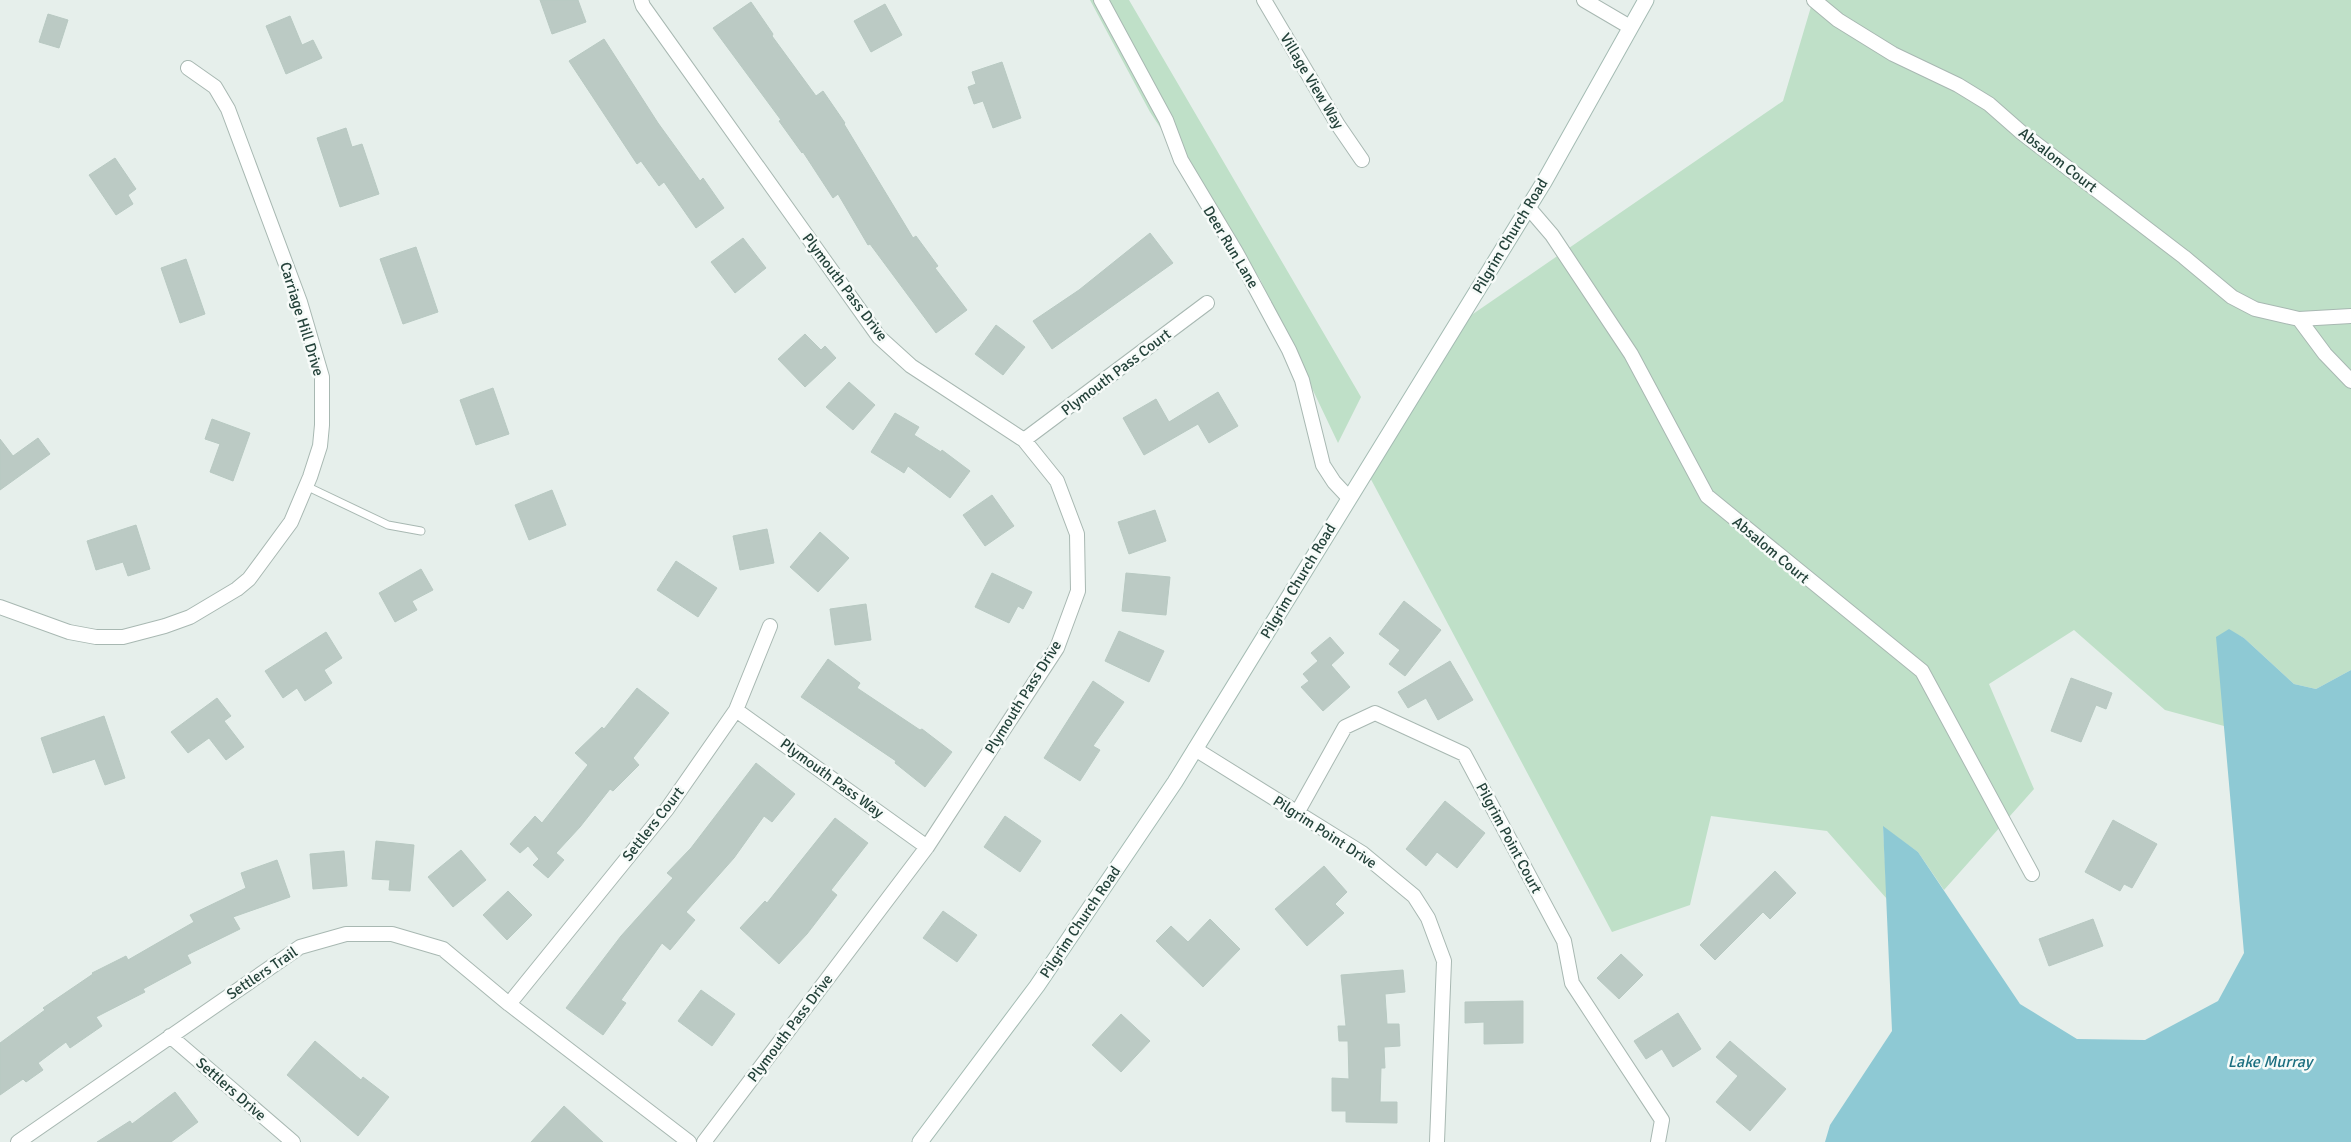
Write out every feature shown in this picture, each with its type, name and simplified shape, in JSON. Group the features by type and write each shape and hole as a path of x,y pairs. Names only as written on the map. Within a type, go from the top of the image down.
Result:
{"street":[{"name":"Plymouth Pass Drive","path":"641,0 643,6 879,337 910,366 1024,440 1057,481 1077,534 1078,591 1057,648 927,847 704,1142"},
{"name":"Deer Run Lane","path":"1101,0 1166,120 1181,160 1236,252 1289,350 1302,380 1323,465 1334,482 1349,498"},
{"name":"Village View Way","path":"1264,0 1338,124 1362,160"},
{"path":"1584,0 1630,27"},
{"name":"Pilgrim Church Road","path":"920,1142 1037,986 1196,749 1528,207 1646,0"},
{"name":"Absalom Court","path":"1814,0 1838,20 1893,54 1958,85 1989,104 2022,133 2184,257 2232,297 2255,309 2299,319 2351,316"},
{"name":"Carriage Hill Drive","path":"0,607 69,632 96,637 123,637 190,617 237,589 249,579 291,522 320,446 322,378 300,302 228,109 215,87 188,68"},
{"name":"Absalom Court","path":"1528,207 1552,235 1631,354 1707,496 1922,672 2032,874"},
{"name":"Plymouth Pass Court","path":"1024,440 1207,303"},
{"path":"2299,319 2325,354 2351,381"},
{"name":"Settlers Court","path":"509,1004 667,809 736,710 770,626"},
{"name":"Plymouth Pass Way","path":"736,710 927,847"},
{"name":"Pilgrim Point Court","path":"1297,813 1345,727 1375,713 1464,754 1564,941 1572,982 1662,1120 1658,1142"},
{"name":"Pilgrim Point Drive","path":"1196,749 1362,853 1414,896 1428,918 1444,961 1438,1142"},
{"name":"Settlers Trail","path":"18,1142 300,946 346,934 392,934 443,949 509,1004 689,1142"},
{"name":"Settlers Drive","path":"170,1036 293,1142"}],"lane":[{"path":"306,486 388,525 421,531"}],"green space":[{"path":"1090,0 1129,0 1361,397 1338,443 1260,279 1150,112"},
{"path":"1813,0 2351,0 2351,670 2316,689 2294,684 2244,638 2229,630 2224,726 2165,710 2074,630 1989,684 2034,789 1944,890 1918,852 1883,827 1887,899 1827,831 1711,816 1690,905 1612,932 1366,470 1454,327 1783,101"}],"water":[{"name":"Lake Murray","path":"2229,629 2244,638 2294,684 2316,689 2351,670 2351,1142 1825,1142 1830,1125 1892,1031 1883,826 1918,852 2020,1004 2077,1039 2145,1040 2218,1001 2244,953 2216,637"}],"building":[{"path":"540,0 578,0 586,22 552,34"},
{"path":"751,2 773,34 772,36 816,96 823,91 845,123 913,238 916,236 938,266 935,268 967,310 936,333 870,244 868,245 838,194 833,198 803,152 779,121 781,120 713,28"},
{"path":"885,4 902,35 871,52 854,21"},
{"path":"48,14 68,20 59,48 39,42"},
{"path":"290,16 302,45 313,40 322,58 286,74 266,26"},
{"path":"604,39 658,123 700,181 703,178 724,208 696,228 664,182 659,186 641,161 637,164 569,61"},
{"path":"1002,62 1021,118 993,128 983,101 974,104 968,87 976,84 972,72"},
{"path":"346,128 352,147 362,144 379,194 340,207 317,138"},
{"path":"115,158 136,189 128,195 133,204 116,215 89,175"},
{"path":"1150,233 1173,263 1052,349 1033,321 1079,290"},
{"path":"743,238 766,268 735,293 711,262"},
{"path":"416,247 438,312 403,324 380,259"},
{"path":"186,259 205,314 180,323 161,268"},
{"path":"996,325 1025,347 1003,375 975,354"},
{"path":"805,334 821,350 825,346 836,358 805,387 778,359"},
{"path":"849,382 875,405 853,430 826,407"},
{"path":"493,388 509,434 476,445 460,400"},
{"path":"1218,392 1238,426 1209,443 1198,424 1144,455 1123,418 1156,399 1169,422"},
{"path":"895,413 919,427 914,435 941,452 942,450 970,471 950,498 908,466 904,473 871,452"},
{"path":"212,419 250,433 233,481 210,472 220,444 205,439"},
{"path":"38,438 50,454 0,490 0,439 13,456"},
{"path":"552,490 566,525 529,540 515,505"},
{"path":"992,495 1014,526 985,546 963,515"},
{"path":"1155,510 1166,541 1129,554 1118,522"},
{"path":"136,525 150,569 128,576 123,562 96,570 87,541"},
{"path":"767,529 774,563 740,570 733,536"},
{"path":"820,532 849,558 818,592 790,567"},
{"path":"676,561 717,588 698,617 657,590"},
{"path":"421,569 433,590 412,601 417,610 395,622 379,593"},
{"path":"992,573 1032,592 1023,609 1018,606 1009,623 975,607"},
{"path":"1126,573 1170,577 1166,615 1122,611"},
{"path":"1404,601 1441,630 1405,676 1389,664 1400,650 1379,634"},
{"path":"866,604 871,640 835,645 830,609"},
{"path":"1119,631 1164,651 1149,682 1105,661"},
{"path":"326,632 342,658 324,670 332,683 305,701 297,688 283,698 265,671"},
{"path":"1330,637 1344,653 1331,665 1350,687 1323,711 1301,687 1309,681 1303,674 1318,661 1311,653"},
{"path":"828,659 860,683 857,688 920,730 922,729 952,752 925,787 895,763 896,761 801,697"},
{"path":"1450,661 1473,700 1438,720 1426,698 1408,708 1398,692"},
{"path":"2071,678 2112,693 2106,709 2096,705 2081,742 2051,731"},
{"path":"1093,681 1124,702 1093,746 1100,750 1080,781 1044,758"},
{"path":"637,688 669,713 633,758 639,765 613,791 610,789 580,827 556,853 564,860 548,878 533,865 539,859 528,846 520,853 510,844 535,816 542,823 588,765 575,753 602,727 604,729"},
{"path":"217,698 231,716 224,721 244,747 226,760 209,738 188,753 171,732"},
{"path":"104,716 125,778 105,785 95,759 53,773 41,738"},
{"path":"756,763 795,794 772,822 764,816 734,858 686,912 695,920 670,950 662,943 621,1000 626,1003 603,1035 566,1008 621,936 673,878 667,873 691,848"},
{"path":"1445,801 1485,833 1457,868 1437,852 1426,866 1406,849"},
{"path":"1005,816 1041,841 1020,872 984,847"},
{"path":"835,818 868,843 831,890 837,895 807,934 779,964 740,928 765,901 767,903"},
{"path":"2113,820 2157,844 2132,888 2124,884 2120,891 2085,872"},
{"path":"376,841 414,845 410,891 389,890 390,880 372,879"},
{"path":"461,850 486,880 453,907 428,877"},
{"path":"344,851 347,886 313,889 310,854"},
{"path":"277,860 290,897 233,917 240,929 187,955 191,963 143,989 145,992 96,1017 102,1026 70,1048 66,1042 38,1063 43,1070 26,1082 23,1079 0,1095 0,1043 45,1010 43,1008 92,973 126,956 128,960 194,922 190,915 246,888 241,873"},
{"path":"1324,866 1347,892 1335,904 1344,913 1307,946 1275,909"},
{"path":"1775,871 1796,893 1770,919 1763,912 1715,960 1700,945"},
{"path":"508,891 532,915 507,940 483,915"},
{"path":"943,911 977,935 957,962 923,938"},
{"path":"1210,919 1240,949 1203,987 1156,941 1171,926 1188,942"},
{"path":"2093,919 2103,946 2049,966 2039,939"},
{"path":"1621,954 1643,975 1619,999 1597,978"},
{"path":"1403,970 1405,992 1385,994 1387,1024 1399,1024 1400,1046 1384,1047 1385,1068 1381,1068 1380,1102 1397,1102 1397,1123 1346,1122 1346,1111 1332,1111 1332,1078 1349,1079 1348,1041 1339,1041 1338,1026 1346,1026 1341,975"},
{"path":"701,990 735,1014 712,1046 678,1021"},
{"path":"1523,1001 1523,1043 1484,1044 1484,1022 1465,1023 1465,1002"},
{"path":"1678,1013 1701,1049 1673,1067 1662,1049 1646,1059 1634,1041"},
{"path":"1121,1014 1150,1041 1121,1072 1092,1045"},
{"path":"315,1041 361,1080 363,1077 389,1097 358,1136 287,1075"},
{"path":"1730,1041 1786,1089 1750,1131 1716,1102 1738,1076 1716,1057"},
{"path":"175,1092 198,1122 171,1142 97,1142 130,1121 132,1124"},
{"path":"564,1106 603,1142 531,1142"}]}
